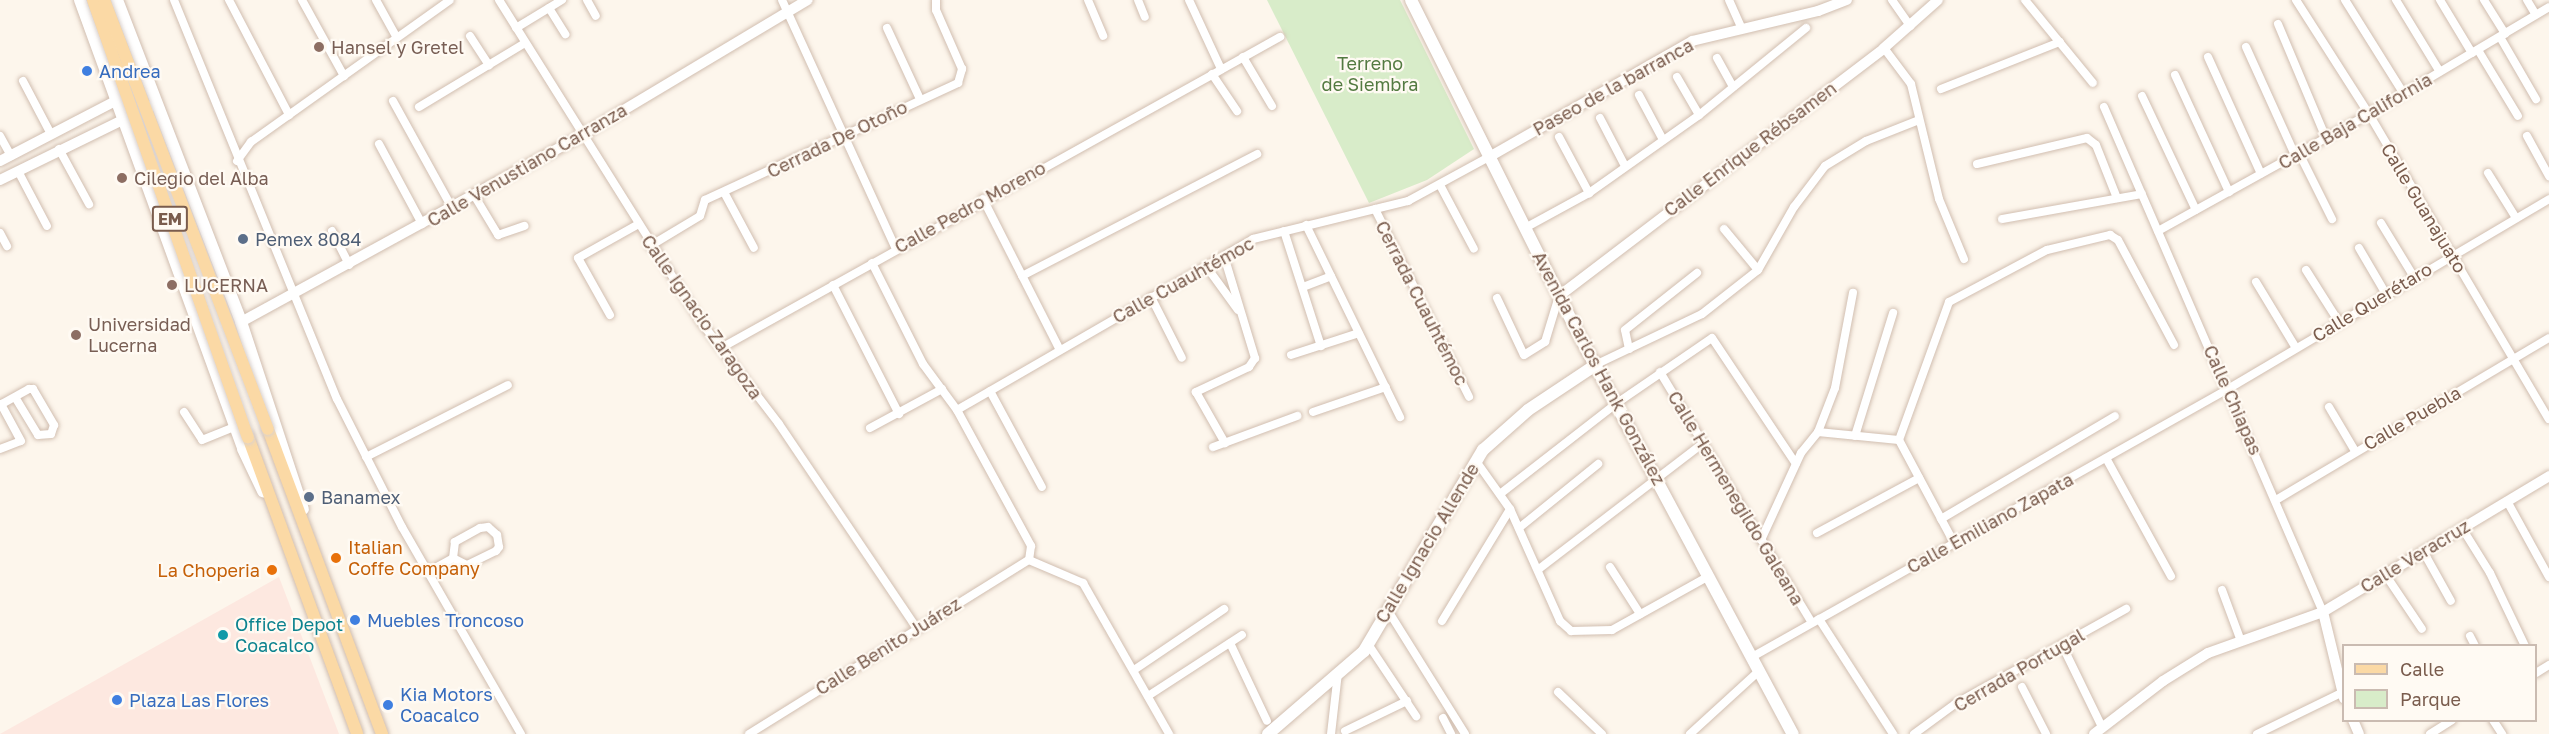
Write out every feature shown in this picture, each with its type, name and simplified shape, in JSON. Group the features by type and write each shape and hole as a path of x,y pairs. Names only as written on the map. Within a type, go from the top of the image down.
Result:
{"main road":[{"path":"80,0 235,426 279,529"},
{"name":"EM","path":"93,0 279,529 354,730"},
{"name":"EM","path":"104,0 312,540 384,734"},
{"path":"117,0 154,104 241,322 312,540"},
{"name":"Avenida Carlos Hank González","path":"1411,0 1559,296 1793,734"},
{"name":"Calle Ignacio Allende","path":"1268,734 1368,644 1387,608 1483,450 1528,411 1597,364"}],"street":[{"path":"174,0 293,296 366,457 428,572 521,734"},
{"path":"228,0 289,116"},
{"path":"302,0 344,76"},
{"path":"376,0 398,38"},
{"name":"Calle Ignacio Zaragoza","path":"499,0 650,246 721,348 779,424 916,627"},
{"path":"516,28 562,0"},
{"path":"587,0 596,16"},
{"path":"782,0 896,249"},
{"name":"Calle Venustiano Carranza","path":"241,322 293,296 582,135 808,0"},
{"path":"1088,0 1103,36"},
{"path":"1138,0 1145,17"},
{"path":"1189,0 1221,69"},
{"path":"1730,0 1742,29"},
{"name":"Paseo de la barranca","path":"1489,157 1692,41 1845,0"},
{"path":"1892,0 1910,26"},
{"name":"Calle Enrique Rébsamen","path":"1559,296 1884,48 1938,0"},
{"path":"2025,0 2093,83"},
{"name":"Calle Guanajuato","path":"2296,0 2369,114 2549,419"},
{"path":"2345,0 2404,94"},
{"path":"2396,0 2440,72"},
{"path":"2440,0 2518,116"},
{"path":"2484,0 2536,99"},
{"path":"2527,0 2536,15"},
{"path":"237,161 251,142 448,1"},
{"name":"Cerrada De Otoño","path":"650,246 700,216 705,200 725,194 962,78 935,1"},
{"path":"549,8 565,34"},
{"name":"Calle Baja California","path":"2158,231 2369,114 2549,8"},
{"path":"2278,24 2326,138"},
{"path":"887,28 920,99"},
{"path":"1525,228 1589,194 1699,115 1806,28"},
{"path":"470,36 489,65"},
{"name":"Calle Pedro Moreno","path":"721,348 983,199 1280,37"},
{"path":"1941,89 2060,42"},
{"path":"419,107 525,43"},
{"path":"2246,47 2297,154 2332,219"},
{"path":"1884,48 1911,84 1939,199 1964,259"},
{"path":"1243,57 1272,106"},
{"path":"2208,57 2261,174"},
{"path":"1717,58 1733,87"},
{"path":"1212,74 1237,111"},
{"path":"2175,75 2229,192"},
{"path":"1677,77 1699,115"},
{"path":"23,81 51,134"},
{"path":"0,161 147,85"},
{"path":"1639,95 1663,140"},
{"path":"2142,96 2196,210"},
{"path":"393,101 452,208"},
{"path":"0,180 122,117 154,104"},
{"name":"Calle Chiapas","path":"2104,107 2323,612 2342,695"},
{"path":"1600,118 1625,166"},
{"path":"1597,364 1702,314 1758,270 1794,207 1825,166 1866,141 1919,120"},
{"path":"0,136 11,156"},
{"path":"2526,136 2549,176"},
{"path":"1559,137 1589,194"},
{"path":"1977,164 2087,138 2096,145 2117,198"},
{"path":"379,144 422,224"},
{"path":"59,149 89,204"},
{"path":"1022,276 1257,154"},
{"name":"Calle Cuauhtémoc","path":"957,410 1253,239 1408,201 1489,157"},
{"path":"18,171 47,226"},
{"path":"2488,173 2516,218"},
{"path":"1440,185 1474,249"},
{"path":"725,194 754,248"},
{"path":"2002,219 2142,194"},
{"path":"474,195 498,235 524,226"},
{"path":"983,199 1060,350"},
{"name":"Calle Querétaro","path":"2228,389 2549,199"},
{"name":"Cerrada Cuauhtémoc","path":"1375,209 1469,396"},
{"path":"2381,223 2415,277"},
{"path":"610,315 578,258 637,225"},
{"path":"1306,225 1400,417"},
{"path":"1724,229 1758,270"},
{"path":"332,231 348,265"},
{"path":"1284,231 1321,345"},
{"path":"0,233 7,246"},
{"path":"1954,543 1899,440 1949,302 2047,250 2110,235 2118,240 2174,345"},
{"path":"2359,248 2385,294"},
{"path":"1224,256 1253,364 1196,393 1225,443"},
{"path":"872,262 892,309 957,410 1031,546 1029,560 1083,583 1169,734"},
{"path":"1206,266 1240,312"},
{"path":"2306,270 2339,322"},
{"path":"1629,349 1625,330 1697,273"},
{"path":"1303,287 1331,276"},
{"path":"2256,282 2296,348"},
{"path":"833,285 899,414"},
{"path":"1761,540 1796,464 1818,432 1835,388 1853,293"},
{"path":"1497,297 1524,355 1545,342 1559,296"},
{"path":"1151,297 1182,358"},
{"path":"1855,436 1893,313"},
{"path":"1291,355 1359,333"},
{"path":"1500,494 1617,403 1712,338 1796,464"},
{"name":"Calle Puebla","path":"2276,500 2355,451 2549,338"},
{"name":"Calle Hermenegildo Galeana","path":"1660,372 1761,540 1893,734"},
{"path":"366,457 508,385"},
{"path":"1313,412 1386,387"},
{"path":"15,397 35,432 46,436 54,430 35,391 29,389 1,404 21,441"},
{"path":"870,428 942,389"},
{"name":"Calle Emiliano Zapata","path":"1752,657 2228,389"},
{"path":"990,391 1041,487"},
{"path":"2329,407 2355,451"},
{"path":"184,412 202,440 235,426"},
{"path":"1213,447 1297,416"},
{"path":"1941,519 2115,416"},
{"path":"3,448 35,432"},
{"path":"1818,432 1899,440"},
{"path":"1539,569 1703,443"},
{"path":"2106,458 2171,576"},
{"path":"1476,461 1510,509 1539,569 1560,621 1571,631 1612,630 1709,576"},
{"path":"1519,528 1598,464"},
{"name":"Calle Veracruz","path":"2098,731 2172,675 2208,653 2323,612 2549,476"},
{"path":"1817,533 1919,478"},
{"path":"2507,501 2549,577"},
{"path":"1442,621 1510,509"},
{"path":"488,527 498,535 499,547 496,551 467,566 453,558 455,542 480,528 488,527"},
{"path":"2462,528 2490,573 2524,644"},
{"path":"2423,551 2451,601"},
{"path":"428,572 453,558"},
{"name":"Calle Benito Juárez","path":"749,734 916,627 1029,560"},
{"path":"1610,567 1640,614"},
{"path":"2385,574 2422,629"},
{"path":"2222,591 2241,641"},
{"path":"1387,608 1464,734"},
{"path":"1134,670 1224,609"},
{"name":"Cerrada Portugal","path":"1914,734 1955,704 2126,609"},
{"path":"1148,696 1242,635"},
{"path":"2470,636 2474,644"},
{"path":"1230,644 1267,721"},
{"path":"1368,644 1416,716"},
{"path":"2062,645 2098,731"},
{"path":"1690,734 1759,671"},
{"path":"1331,734 1338,673"},
{"path":"2022,687 2046,734"},
{"path":"1558,692 1602,734"},
{"path":"2258,734 2342,695"},
{"path":"1345,731 1407,700"},
{"path":"1443,718 1451,734"},
{"path":"2430,734 2449,722"}],"shaded area":[{"path":"279,577 339,734 0,734"}],"green space":[{"name":"Terreno de Siembra","path":"1267,0 1400,0 1474,149 1427,180 1369,203"}],"place":[{"name":"Hansel y Gretel","path":"319,47"},
{"name":"Andrea","path":"87,71"},
{"name":"Cilegio del Alba","path":"122,178"},
{"name":"Pemex 8084","path":"243,239"},
{"name":"LUCERNA","path":"172,285"},
{"name":"Universidad Lucerna","path":"76,335"},
{"name":"Banamex","path":"309,497"},
{"name":"Italian Coffe Company","path":"336,558"},
{"name":"La Choperia","path":"272,570"},
{"name":"Muebles Troncoso","path":"355,620"},
{"name":"Office Depot Coacalco","path":"223,635"},
{"name":"Plaza Las Flores","path":"117,700"},
{"name":"Kia Motors Coacalco","path":"388,705"}]}
